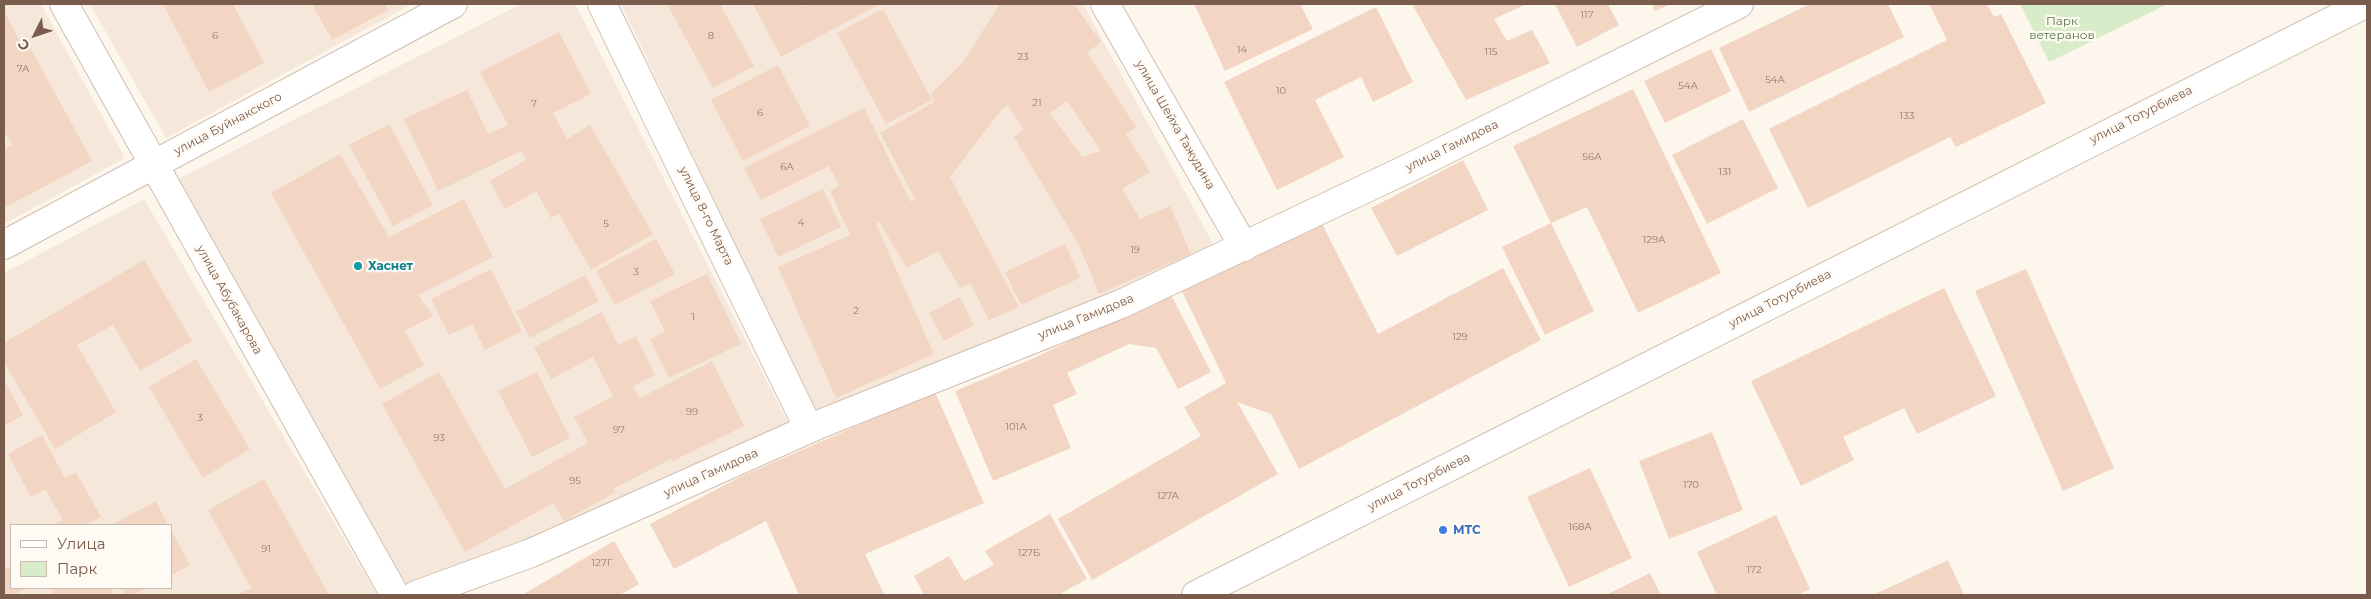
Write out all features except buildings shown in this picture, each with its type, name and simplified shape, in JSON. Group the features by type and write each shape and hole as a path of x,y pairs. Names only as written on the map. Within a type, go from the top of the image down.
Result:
{"street":[{"name":"улица Абубакарова","path":"64,4 395,595"},
{"name":"улица Буйнакского","path":"4,245 453,4"},
{"name":"улица 8-го Марта","path":"602,4 810,429"},
{"name":"улица Шейха Тажудина","path":"1105,4 1244,247"},
{"name":"улица Гамидова","path":"416,595 531,554 810,429 1122,304 1411,167 1740,4"},
{"name":"улица Тотурбиева","path":"1196,595 2235,68 2365,4"}],"shaded area":[{"path":"4,4 41,4 125,158 4,224"},
{"path":"90,4 412,4 166,138"},
{"path":"521,4 575,4 790,427 539,539 406,586 178,179"},
{"path":"621,4 1083,4 1216,249 820,424"},
{"path":"144,199 377,595 4,595 4,273"}],"green space":[{"name":"Парк ветеранов","path":"2020,4 2168,4 2049,62"}],"place":[{"name":"Хаснет","path":"358,266"},
{"name":"МТС","path":"1443,530"}]}
